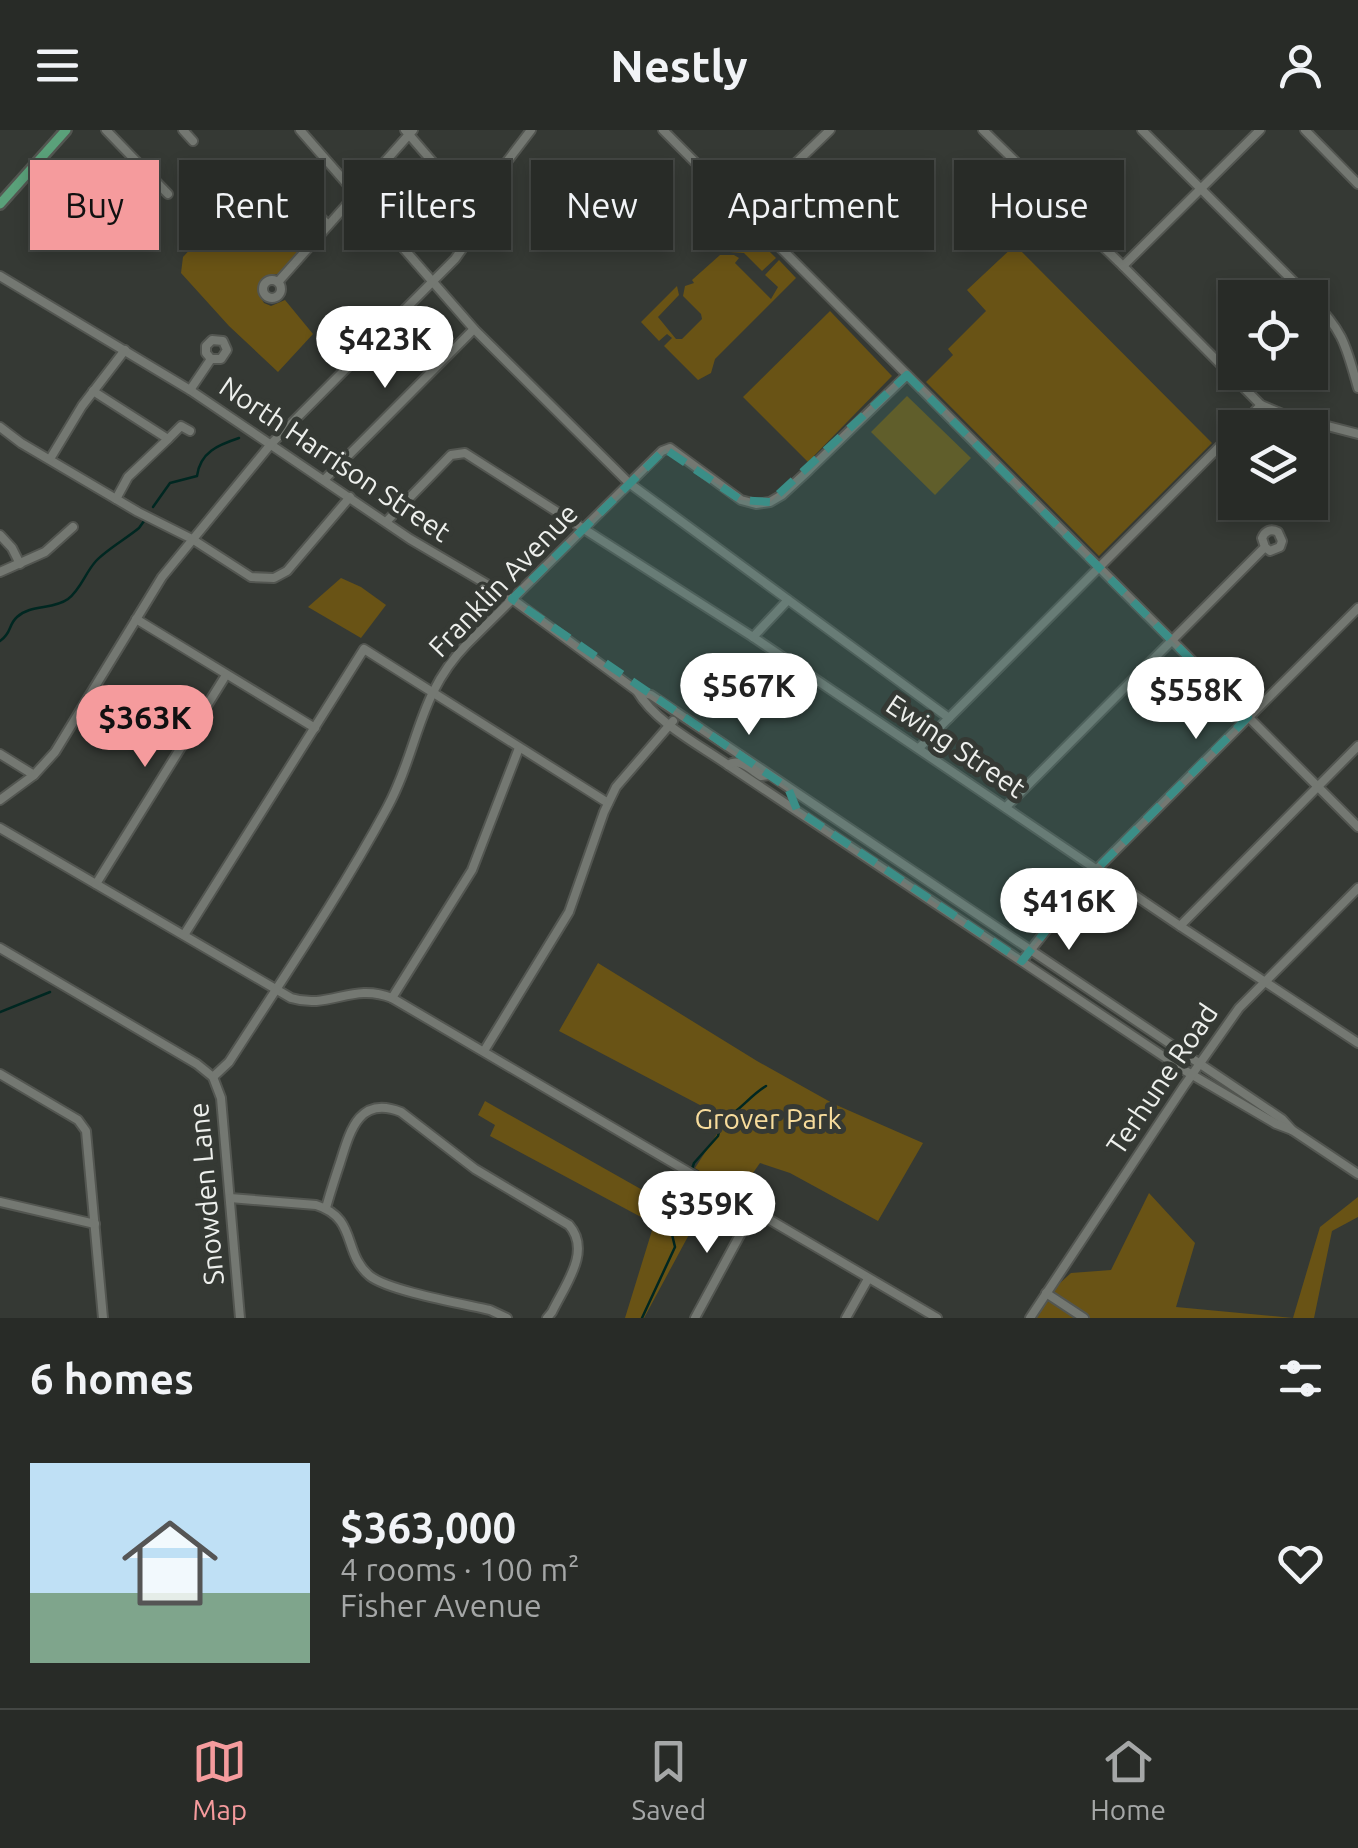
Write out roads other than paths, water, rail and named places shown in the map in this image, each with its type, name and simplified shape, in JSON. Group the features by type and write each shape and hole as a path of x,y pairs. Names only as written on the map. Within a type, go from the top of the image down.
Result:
{"main road":[{"path":"0,204 66,130"}],"street":[{"path":"106,130 168,194"},
{"path":"184,130 193,141"},
{"path":"300,130 344,180"},
{"path":"0,800 34,775 55,752 162,576 271,444 461,251 499,172 531,130"},
{"path":"983,130 1261,406 1358,434"},
{"path":"1142,130 1292,280"},
{"path":"1123,266 1260,130"},
{"path":"1304,130 1358,184"},
{"path":"385,160 409,132 432,160"},
{"path":"668,132 695,160"},
{"path":"797,160 825,132"},
{"path":"278,282 344,207"},
{"path":"324,221 328,225"},
{"path":"406,250 474,329 629,483 949,718"},
{"path":"783,250 1358,826"},
{"name":"North Harrison Street","path":"0,276 190,390 410,539 512,599 637,690 707,732 1200,1063 1282,1119 1292,1130"},
{"path":"1328,316 1340,332 1358,388"},
{"path":"324,480 474,329"},
{"path":"50,459 124,350"},
{"path":"190,390 211,359"},
{"name":"Franklin Avenue","path":"213,1077 228,1062 276,989 388,807 422,715 451,662 512,599 662,451 668,448 740,500 770,502 796,483 907,375"},
{"path":"93,391 168,439"},
{"path":"1257,410 1261,406"},
{"path":"116,499 128,477 181,426 190,431"},
{"path":"0,427 251,577 274,578 287,570 350,498"},
{"path":"919,748 1218,448"},
{"name":"Ewing Street","path":"386,522 450,455 465,453 752,637 1358,1043"},
{"path":"0,572 45,552 73,527"},
{"path":"0,535 20,564"},
{"path":"1006,807 1264,548"},
{"path":"752,637 788,600"},
{"path":"1022,961 1097,869 1358,608"},
{"path":"136,619 316,728"},
{"path":"184,936 364,649 608,803"},
{"path":"96,884 226,675"},
{"name":"North Harrison Street","path":"637,690 643,701 670,725 728,765 1192,1074 1292,1130 1358,1174"},
{"path":"484,1051 569,912 608,803 624,776 678,714"},
{"path":"704,748 707,732"},
{"path":"1180,926 1358,746"},
{"path":"392,998 472,870 519,748"},
{"path":"0,754 34,775"},
{"path":"728,765 739,762 761,776 769,775"},
{"path":"788,788 794,795 796,810"},
{"path":"0,828 292,998 311,1002 363,991 392,998 937,1318"},
{"name":"Terhune Road","path":"1030,1318 1238,1008 1358,888"},
{"name":"Snowden Lane","path":"0,948 213,1077 220,1098 240,1318"},
{"path":"0,1074 82,1125 87,1135 103,1318"},
{"path":"326,1208 354,1123 372,1109 401,1112 475,1169 574,1230 579,1242 578,1256 547,1318"},
{"path":"230,1198 326,1208 345,1225 356,1259 376,1280 507,1318"},
{"path":"0,1202 95,1224"},
{"path":"695,1318 752,1211"},
{"path":"846,1318 868,1279"},
{"path":"1046,1293 1084,1318"}],"waterway":[{"path":"153,507 170,483 197,476 206,455 239,438"},
{"path":"0,641 23,613 68,599 96,561 144,521"},
{"path":"0,1012 50,992"},
{"path":"692,1169 718,1136 722,1120 766,1086"},
{"path":"642,1318 675,1247 670,1226 675,1211 672,1201 690,1180"}],"park label":[{"name":"Grover Park","path":"768,1119"}]}
